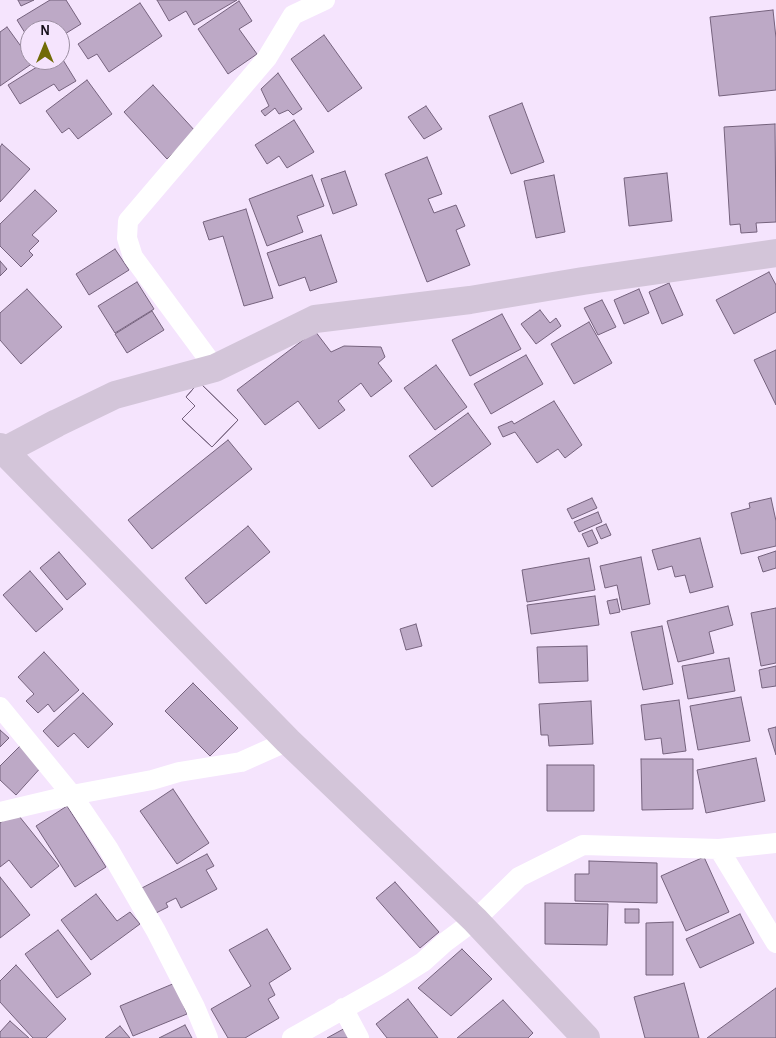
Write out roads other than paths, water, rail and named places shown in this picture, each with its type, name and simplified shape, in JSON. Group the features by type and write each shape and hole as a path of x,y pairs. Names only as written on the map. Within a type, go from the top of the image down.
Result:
{"street":[{"path":"215,368 133,257 126,238 128,221 267,58 292,15 325,0"},
{"path":"586,1038 475,920 288,741 1,450 115,395 215,368 315,319 470,300 583,281 776,253"},
{"path":"0,707 72,795 108,848 156,930 195,1007 208,1038"},
{"path":"0,812 72,795 152,780 179,772 241,762 288,741"},
{"path":"292,1038 423,962 444,943 475,920 519,877 583,845 719,849 776,843"},
{"path":"719,849 776,943"},
{"path":"343,1008 359,1038"}]}
